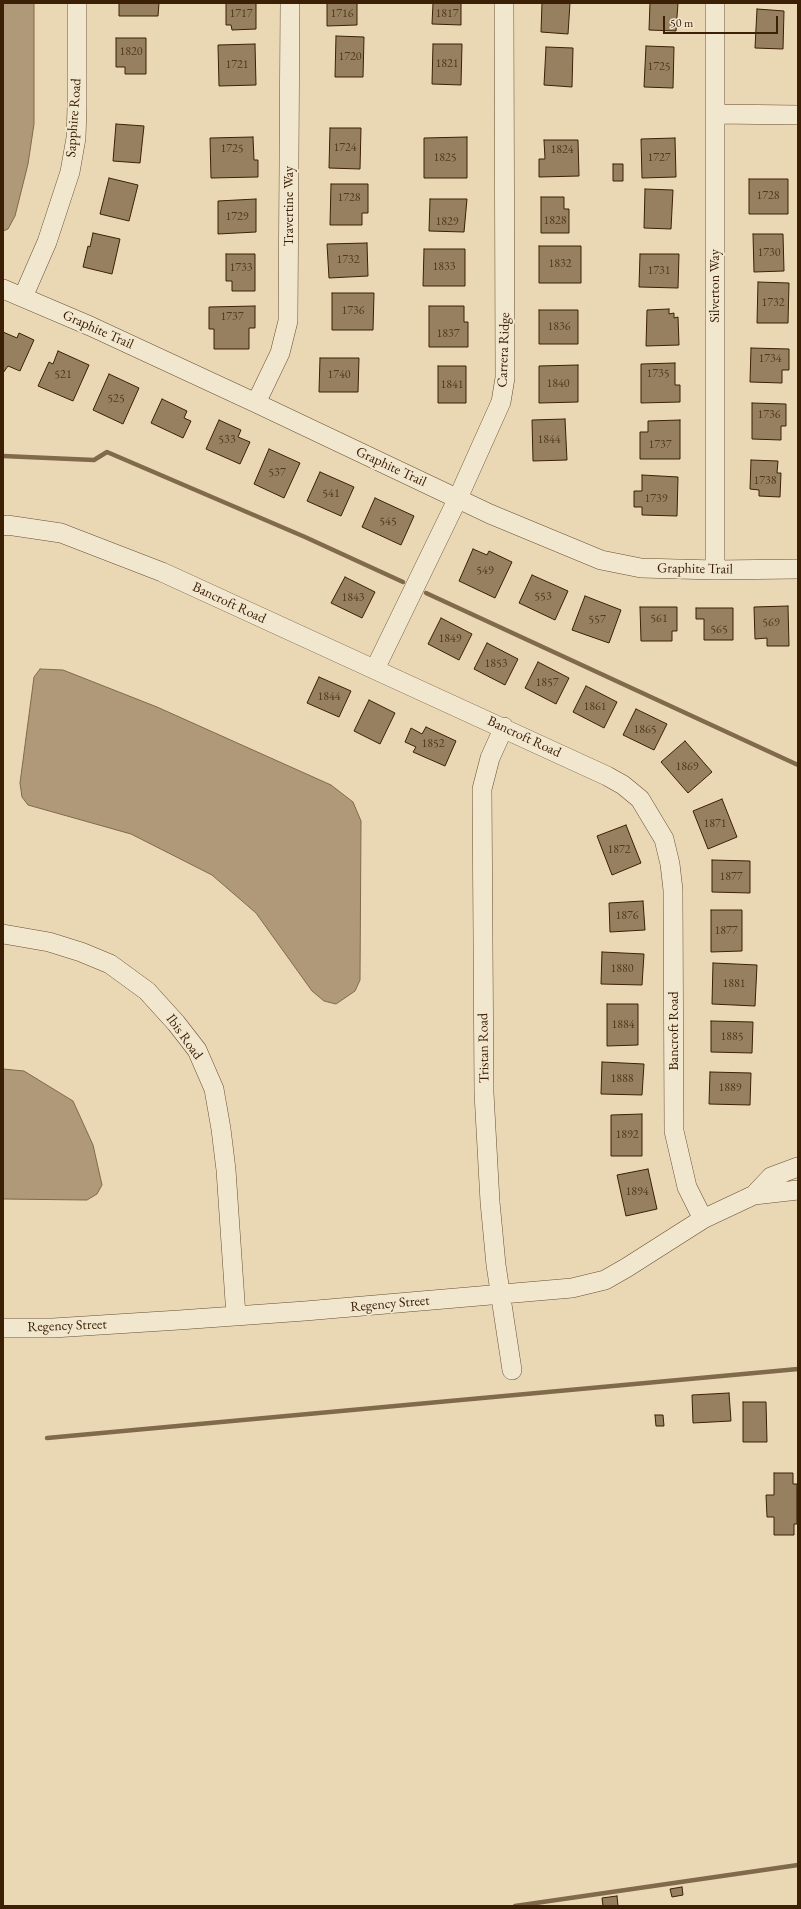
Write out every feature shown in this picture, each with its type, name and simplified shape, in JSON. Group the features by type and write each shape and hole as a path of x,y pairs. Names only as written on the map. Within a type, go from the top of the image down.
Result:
{"street":[{"name":"Sapphire Road","path":"23,297 50,234 71,166 76,138 77,3"},
{"name":"Travertine Way","path":"256,403 280,354 288,321 290,3"},
{"name":"Carrera Ridge","path":"375,669 458,498 501,402 505,378 504,3"},
{"name":"Silverton Way","path":"715,3 715,570"},
{"path":"715,114 798,115"},
{"name":"Graphite Trail","path":"3,289 256,403 490,514 601,560 641,568 715,570 798,569"},
{"name":"Bancroft Road","path":"3,526 7,525 61,534 162,572 504,727 607,776 623,785 640,799 664,839 670,864 673,890 674,1131 687,1187 703,1219"},
{"name":"Tristan Road","path":"504,727 490,758 482,789 484,1093 490,1202 500,1295 512,1370"},
{"name":"Ibis Road","path":"3,934 49,942 81,952 110,964 147,991 176,1023 197,1050 214,1089 223,1143 236,1316"},
{"name":"Regency Street","path":"754,1195 771,1177 798,1167"},
{"name":"Regency Street","path":"3,1328 53,1328 236,1316 572,1288 605,1280 703,1219 754,1195 798,1190"}],"shaded area":[{"path":"3,3 34,3 34,124 28,164 15,216 8,229 3,231"},
{"path":"40,669 63,670 157,707 331,785 353,802 361,821 360,980 355,991 336,1004 324,1001 312,991 256,913 212,875 131,834 28,805 22,797 20,783 34,677"},
{"path":"3,1069 24,1071 73,1101 93,1145 102,1185 97,1194 87,1200 3,1199"}],"building":[{"path":"119,3 159,3 158,16 119,16"},
{"path":"226,3 256,3 256,29 232,30 231,25 226,25"},
{"path":"327,3 357,3 357,25 327,26"},
{"path":"433,3 461,3 461,25 432,24"},
{"path":"542,3 570,3 568,34 541,32"},
{"path":"650,3 678,3 676,31 649,30"},
{"path":"757,9 784,11 783,49 755,48"},
{"path":"336,36 364,37 363,77 335,77"},
{"path":"116,38 146,38 146,74 125,74 125,67 116,67"},
{"path":"255,44 256,85 219,86 218,45"},
{"path":"433,44 462,44 461,85 432,84"},
{"path":"646,46 674,47 673,88 644,87"},
{"path":"546,47 573,48 572,87 544,85"},
{"path":"116,124 144,126 140,163 113,161"},
{"path":"330,128 361,128 360,169 329,168"},
{"path":"253,137 254,160 258,160 258,177 211,178 210,138"},
{"path":"467,137 467,178 424,178 424,138"},
{"path":"675,138 676,177 642,178 641,139"},
{"path":"544,140 578,140 579,176 539,177 539,159 545,159"},
{"path":"613,164 623,164 623,181 613,181"},
{"path":"109,178 138,185 129,221 100,214"},
{"path":"749,179 788,179 788,214 749,214"},
{"path":"331,184 368,184 368,213 362,213 362,225 330,225"},
{"path":"645,189 673,190 671,229 644,228"},
{"path":"541,197 564,197 564,209 569,209 569,233 541,233"},
{"path":"256,199 256,232 218,234 218,201"},
{"path":"430,199 467,199 464,232 429,231"},
{"path":"93,233 120,239 112,274 83,267"},
{"path":"753,234 783,234 784,271 754,272"},
{"path":"367,243 368,276 329,278 327,244"},
{"path":"539,246 581,246 581,283 539,283"},
{"path":"424,249 465,249 465,286 423,286"},
{"path":"226,254 255,254 255,291 232,291 232,281 226,281"},
{"path":"640,254 679,254 678,288 639,287"},
{"path":"758,282 789,283 788,323 757,323"},
{"path":"332,293 374,293 373,330 332,330"},
{"path":"255,306 255,328 249,328 249,349 214,349 214,329 209,329 209,307"},
{"path":"429,306 464,306 464,322 468,322 468,347 429,347"},
{"path":"669,309 669,314 674,313 674,318 678,317 679,345 646,346 647,310"},
{"path":"539,310 578,310 578,344 539,344"},
{"path":"3,332 17,338 19,333 34,340 20,371 8,366 3,373"},
{"path":"751,348 789,349 789,370 782,370 782,383 750,382"},
{"path":"58,351 89,365 73,401 38,386 49,362 53,364"},
{"path":"320,358 359,358 358,392 319,392"},
{"path":"675,363 675,385 680,385 680,402 641,403 641,364"},
{"path":"578,365 578,402 539,403 539,366"},
{"path":"438,366 466,366 466,403 438,403"},
{"path":"109,374 139,388 123,424 93,410"},
{"path":"162,399 187,411 184,418 191,421 183,438 151,423"},
{"path":"752,403 786,404 786,426 781,426 781,440 752,439"},
{"path":"565,419 567,460 533,461 532,420"},
{"path":"219,420 241,430 238,437 250,442 240,464 206,449"},
{"path":"680,420 680,459 640,459 640,432 648,432 648,421"},
{"path":"269,449 300,463 284,498 254,484"},
{"path":"751,460 778,461 777,473 781,473 780,497 759,496 759,490 750,489"},
{"path":"320,472 354,487 341,516 307,501"},
{"path":"642,475 678,477 677,516 642,515 642,507 634,507 634,491 642,491"},
{"path":"375,498 414,516 401,545 362,527"},
{"path":"473,549 487,555 489,551 512,562 495,598 459,581"},
{"path":"532,575 568,591 555,620 519,603"},
{"path":"345,577 375,592 362,618 331,603"},
{"path":"585,596 621,610 609,643 572,630"},
{"path":"788,606 789,646 767,646 767,638 755,639 754,607"},
{"path":"640,607 677,607 677,631 672,631 672,641 641,641"},
{"path":"696,608 733,608 733,640 704,640 704,619 696,619"},
{"path":"441,618 472,634 459,660 428,644"},
{"path":"487,643 518,659 505,685 474,669"},
{"path":"538,662 569,678 556,704 525,688"},
{"path":"319,677 351,691 339,717 307,703"},
{"path":"586,686 617,702 604,728 573,712"},
{"path":"369,700 395,713 380,744 354,731"},
{"path":"636,709 667,724 654,750 623,735"},
{"path":"426,727 456,741 445,766 413,752 416,747 405,742 411,728 422,734"},
{"path":"685,741 712,772 688,793 661,762"},
{"path":"722,799 737,837 708,849 693,811"},
{"path":"626,825 641,863 612,875 597,836"},
{"path":"712,860 750,861 750,893 712,892"},
{"path":"643,901 645,930 610,932 609,903"},
{"path":"711,910 742,910 742,951 711,952"},
{"path":"602,952 644,954 642,985 601,984"},
{"path":"713,963 757,965 755,1006 712,1004"},
{"path":"607,1004 638,1004 638,1045 607,1046"},
{"path":"711,1021 753,1022 752,1053 711,1052"},
{"path":"602,1062 644,1064 642,1095 601,1094"},
{"path":"710,1072 751,1073 750,1105 709,1104"},
{"path":"642,1114 642,1156 611,1156 611,1115"},
{"path":"648,1169 657,1209 626,1216 617,1175"},
{"path":"729,1393 731,1421 693,1423 692,1395"},
{"path":"743,1402 766,1402 767,1442 743,1442"},
{"path":"655,1415 663,1415 664,1426 656,1426"},
{"path":"774,1473 793,1473 793,1484 797,1484 797,1524 794,1524 794,1535 774,1535 774,1517 767,1517 766,1495 774,1495"},
{"path":"682,1887 683,1895 672,1897 670,1889"},
{"path":"617,1896 618,1906 603,1906 602,1898"}],"waterway":[{"path":"3,456 94,460 107,452 305,537 403,582"},
{"path":"426,593 798,765"},
{"path":"47,1438 798,1369"},
{"path":"515,1906 798,1865"}]}
